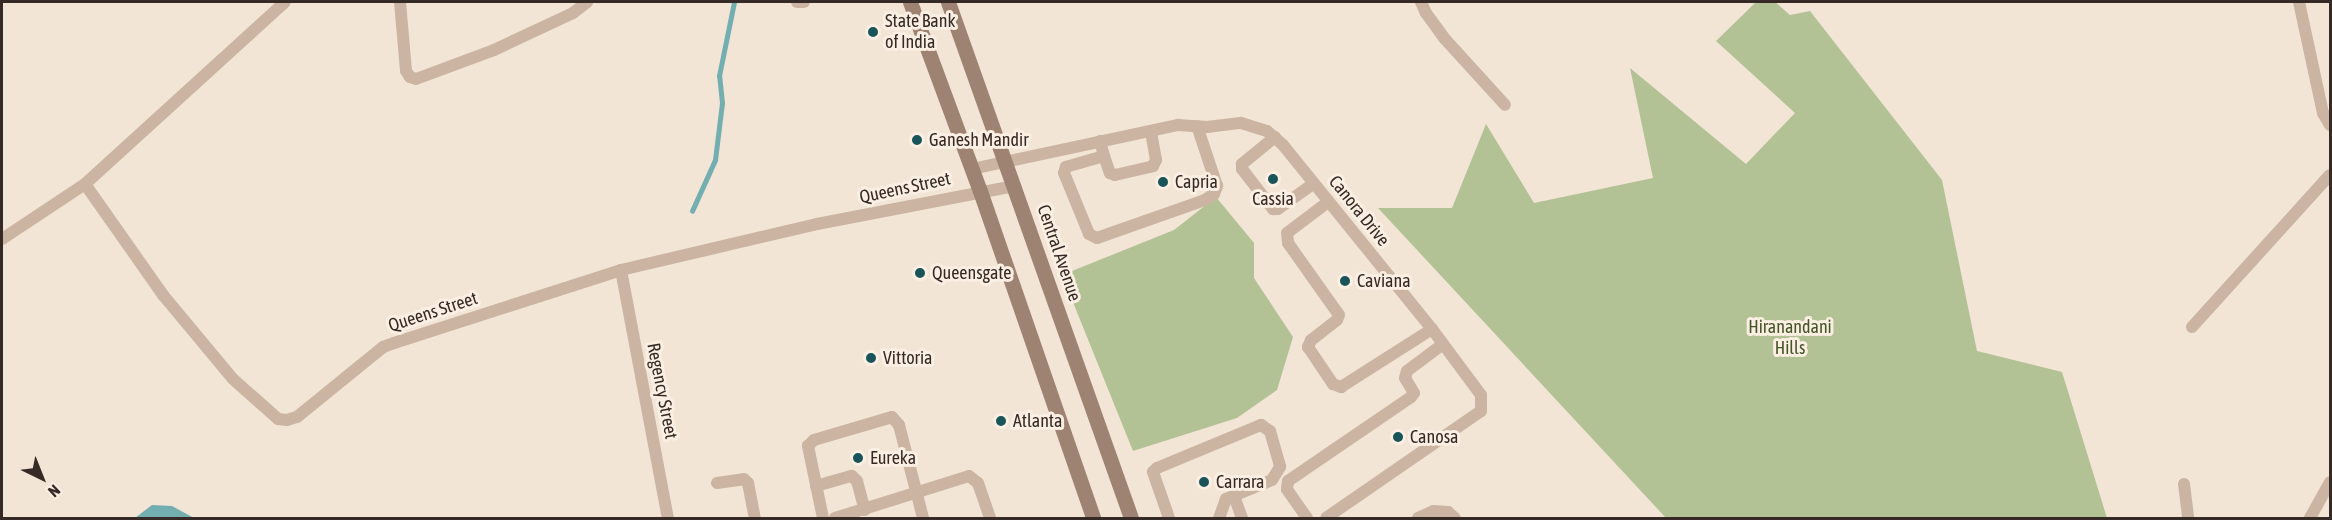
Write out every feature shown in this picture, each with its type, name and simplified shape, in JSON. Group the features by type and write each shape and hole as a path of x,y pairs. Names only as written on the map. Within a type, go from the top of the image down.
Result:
{"main road":[{"path":"910,2 980,191 1093,519"},
{"name":"Central Avenue","path":"948,2 1131,519"}],"street":[{"path":"2,239 85,184 285,2"},
{"path":"400,2 406,71 410,77 416,79 494,50 573,13 587,2"},
{"path":"797,2 804,2"},
{"path":"1421,2 1445,39 1505,105"},
{"path":"2299,2 2323,113 2331,125"},
{"name":"Canora Drive","path":"972,169 1005,160 1178,125 1241,123 1267,131 1275,137 1432,329 1481,395 1481,411 1326,519"},
{"path":"1104,156 1066,167 1064,173 1089,234 1097,238 1205,200 1214,194 1217,186 1197,126"},
{"path":"1100,141 1110,173 1115,176 1153,166 1156,160 1151,131"},
{"path":"1275,137 1242,164 1242,169 1273,209 1278,209 1314,183"},
{"path":"2192,327 2331,175"},
{"name":"Queens Street","path":"85,184 163,295 233,379 278,419 287,420 297,417 383,347 621,270 818,224 1014,186"},
{"path":"1328,202 1287,233 1288,243 1339,315 1338,320 1311,340 1308,347 1333,384 1341,387 1432,329"},
{"name":"Regency Street","path":"621,270 668,519"},
{"path":"1307,519 1287,489 1288,481 1411,396 1414,393 1405,378 1407,371 1443,344"},
{"path":"823,519 808,446 814,440 892,417 899,425 923,519"},
{"path":"1169,519 1153,472 1157,468 1261,425 1269,431 1280,467 1272,480 1226,499 1222,504 1219,519"},
{"path":"816,486 852,476 857,480 865,510"},
{"path":"835,519 969,476 978,483 990,519"},
{"path":"717,483 744,479 748,483 755,519"},
{"path":"2310,519 2331,482"},
{"path":"2184,484 2188,519"},
{"path":"1234,496 1242,519"},
{"path":"1418,519 1434,511 1448,512 1455,519"}],"green space":[{"name":"Hiranandani Hills","path":"1756,2 1775,2 1790,15 1810,11 1942,180 1977,351 2062,372 2107,518 1666,518 1378,208 1452,208 1486,124 1534,203 1653,178 1630,68 1746,164 1795,113 1716,41"},
{"path":"1216,197 1254,243 1254,278 1293,337 1277,390 1237,418 1133,451 1062,275 1174,230"}],"water":[{"path":"152,505 172,506 194,518 135,518"}],"waterway":[{"path":"692,211 715,160 722,103 719,76 734,2"}],"place":[{"name":"State Bank of India","path":"873,32"},
{"name":"Ganesh Mandir","path":"917,140"},
{"name":"Cassia","path":"1273,179"},
{"name":"Capria","path":"1163,182"},
{"name":"Queensgate","path":"920,273"},
{"name":"Caviana","path":"1345,281"},
{"name":"Vittoria","path":"871,358"},
{"name":"Atlanta","path":"1001,421"},
{"name":"Canosa","path":"1398,437"},
{"name":"Eureka","path":"858,458"},
{"name":"Carrara","path":"1204,482"}]}
